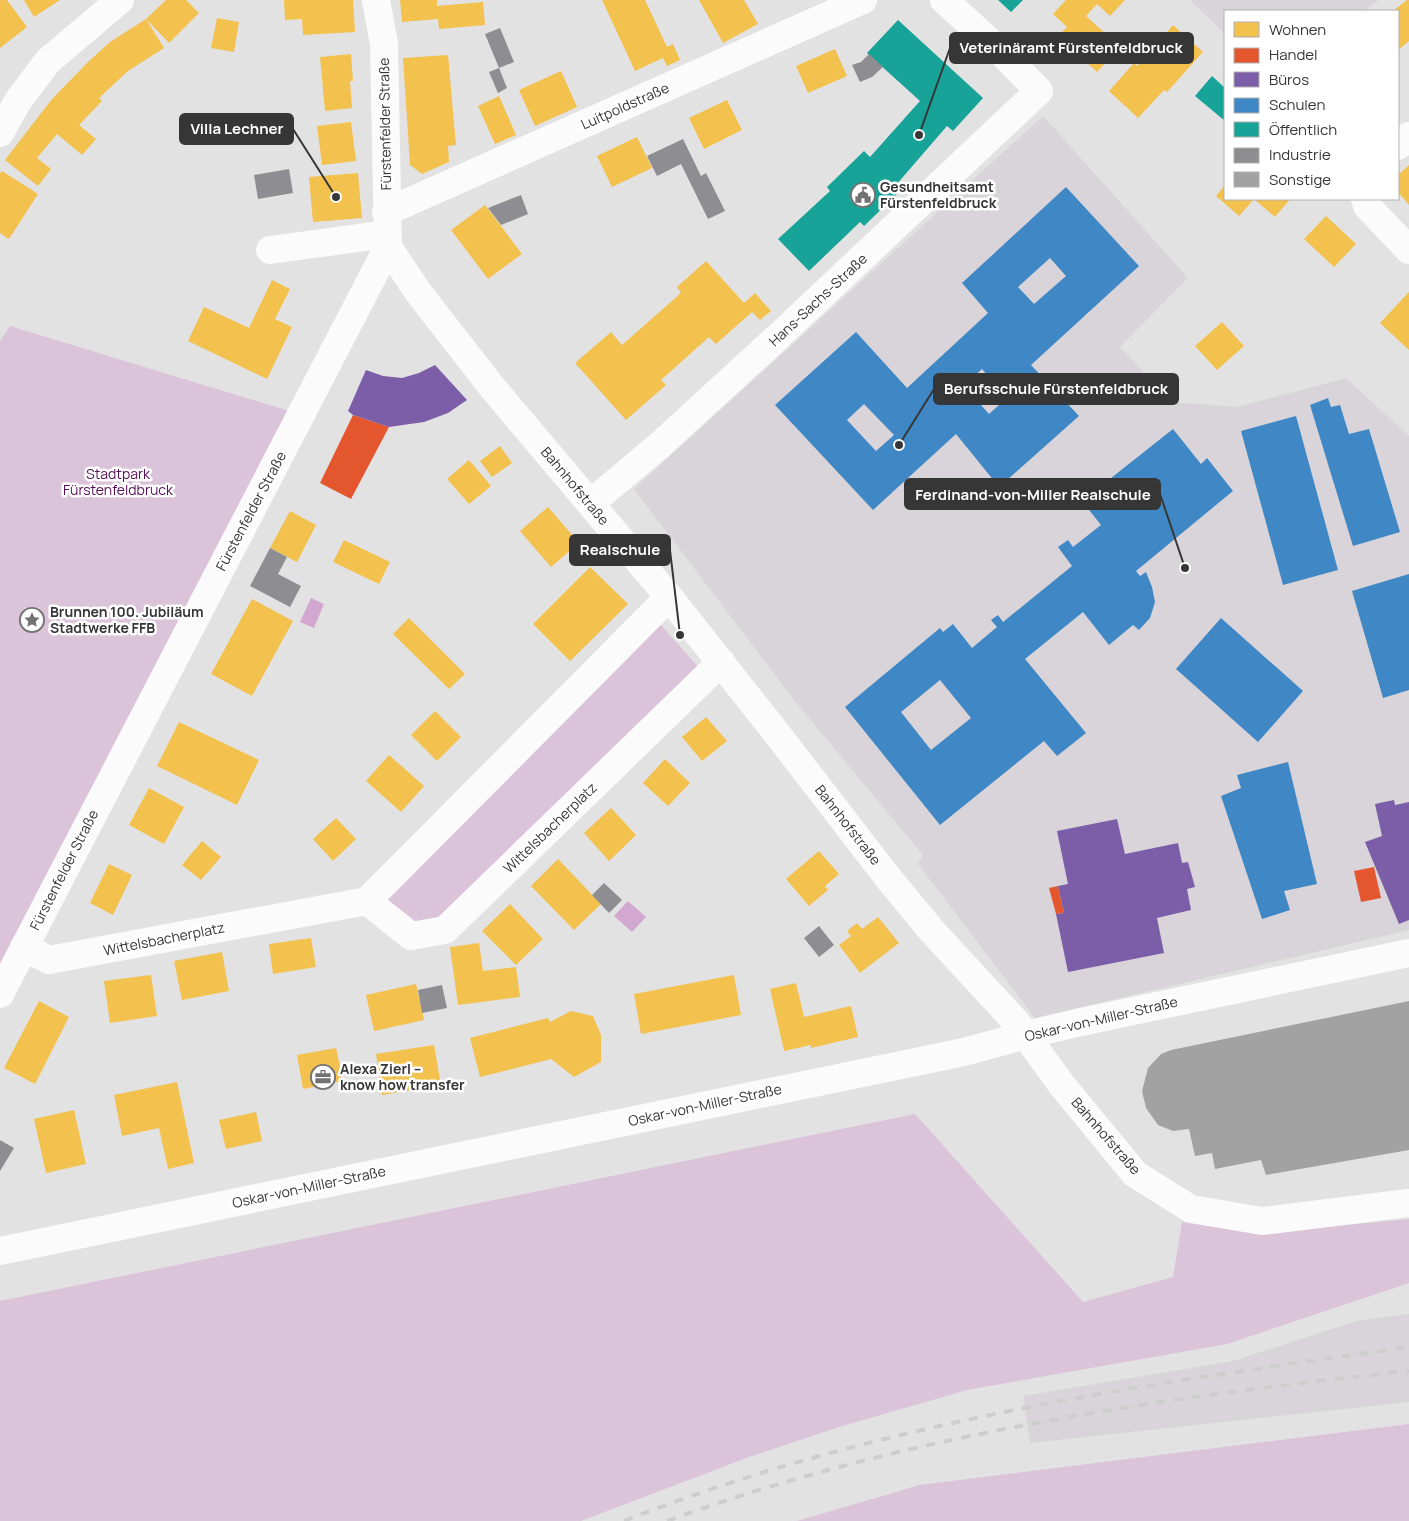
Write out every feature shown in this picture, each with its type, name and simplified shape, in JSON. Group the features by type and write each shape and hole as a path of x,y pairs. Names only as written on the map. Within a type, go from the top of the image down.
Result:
{"street":[{"path":"0,133 18,102 48,61 120,0"},
{"name":"Fürstenfelder Straße","path":"0,994 294,430 387,231 384,44 376,0"},
{"name":"Luitpoldstraße","path":"270,250 387,231 863,0"},
{"name":"Hans-Sachs-Straße","path":"591,503 661,444 774,341 1040,91 944,0"},
{"path":"1399,145 1409,136"},
{"path":"1365,200 1367,206 1409,250"},
{"name":"Bahnhofstraße","path":"387,231 418,292 492,387 591,503 722,663 889,879 932,931 1026,1035 1061,1084 1136,1174 1191,1209 1262,1222 1409,1203"},
{"path":"367,901 668,597"},
{"name":"Wittelsbacherplatz","path":"24,947 49,960 367,901 411,936 444,930 722,663"},
{"name":"Oskar-von-Miller-Straße","path":"0,1251 964,1052 1026,1035 1409,953"}],"shaded area":[{"path":"1190,0 1379,0 1365,10 1224,10 1224,33"},
{"path":"1043,116 1188,278 1120,347 1172,402 1237,407 1346,378 1409,436 1409,930 1035,1018 918,864 923,855 794,700 634,489"},
{"path":"311,598 324,604 314,628 300,622"},
{"path":"628,901 646,917 632,932 614,916"},
{"path":"1409,1314 1409,1402 1030,1443 1023,1396 1233,1361 1356,1321"}],"green space":[{"name":"Stadtpark Fürstenfeldbruck","path":"10,326 289,411 0,966 0,341"},
{"path":"660,624 701,670 440,921 415,924 387,900"},
{"path":"915,1114 1083,1302 1173,1277 1182,1222 1263,1233 1409,1219 1409,1283 1227,1344 967,1390 839,1427 749,1457 581,1521 0,1521 0,1301"},
{"path":"1409,1424 1409,1521 797,1521 920,1485"}],"building: Wohnen":[{"path":"0,0 7,0 27,27 0,48"},
{"path":"24,0 60,0 34,17"},
{"path":"166,0 186,0 199,13 169,43 146,19"},
{"path":"284,0 353,0 355,32 303,35 302,19 285,20"},
{"path":"400,0 437,0 437,6 483,2 485,25 439,29 438,19 402,22"},
{"path":"602,0 645,0 667,47 673,44 680,60 667,66 663,58 635,71"},
{"path":"699,0 744,0 758,24 723,43"},
{"path":"1066,0 1125,0 1110,16 1097,4 1086,16 1120,47 1097,72 1058,36 1067,27 1053,14"},
{"path":"1409,0 1409,41 1399,49 1399,10 1394,10"},
{"path":"217,18 239,22 234,52 211,48"},
{"path":"146,19 164,48 128,71 99,98 102,101 79,125 96,139 82,155 57,134 37,158 51,169 38,186 5,160 52,99 89,61 110,42"},
{"path":"1173,25 1203,52 1167,92 1164,90 1138,118 1109,91 1134,63 1137,66"},
{"path":"835,49 847,76 808,93 796,66"},
{"path":"351,54 352,108 325,111 320,57"},
{"path":"448,55 456,145 448,146 449,162 422,174 410,165 403,58"},
{"path":"561,71 577,107 535,126 519,90"},
{"path":"499,96 516,135 495,144 478,106"},
{"path":"727,100 742,130 704,149 689,118"},
{"path":"351,122 356,161 322,165 317,126"},
{"path":"637,137 652,168 612,187 597,156"},
{"path":"1409,165 1409,205 1399,193 1399,174"},
{"path":"2,171 38,194 9,239 0,233 0,173"},
{"path":"358,173 362,218 313,222 309,177"},
{"path":"1224,186 1224,200 1253,200 1239,216 1216,196"},
{"path":"1255,200 1289,200 1275,217"},
{"path":"485,205 522,254 488,279 451,230"},
{"path":"1326,216 1356,244 1334,267 1304,239"},
{"path":"706,261 744,303 755,293 771,311 760,320 752,312 716,344 709,337 661,380 666,385 626,420 575,363 611,332 622,345 681,293 677,287"},
{"path":"272,280 290,289 275,319 292,327 267,379 188,341 204,307 249,328"},
{"path":"1409,292 1409,350 1380,323"},
{"path":"1222,322 1244,346 1217,370 1195,346"},
{"path":"500,446 512,463 492,477 480,461"},
{"path":"469,460 491,486 469,504 447,479"},
{"path":"548,507 579,543 551,567 520,531"},
{"path":"290,511 316,525 297,562 270,548"},
{"path":"344,540 390,562 379,584 333,562"},
{"path":"590,567 628,604 570,661 533,624"},
{"path":"252,599 293,621 252,696 211,674"},
{"path":"409,618 465,674 449,689 393,634"},
{"path":"435,711 461,737 437,761 411,735"},
{"path":"706,717 727,741 702,761 682,737"},
{"path":"179,722 259,760 237,805 157,766"},
{"path":"389,755 424,786 401,812 366,781"},
{"path":"665,759 690,783 668,806 643,783"},
{"path":"149,788 184,807 164,844 129,825"},
{"path":"611,808 636,835 609,861 584,833"},
{"path":"336,818 356,839 333,861 313,839"},
{"path":"202,841 221,857 201,880 182,865"},
{"path":"819,851 839,874 825,886 828,890 809,906 786,879"},
{"path":"558,859 601,904 574,930 531,886"},
{"path":"109,864 132,875 113,915 90,903"},
{"path":"510,904 543,939 516,965 482,931"},
{"path":"878,917 899,943 860,973 839,945 851,936 847,931 857,923 862,929"},
{"path":"311,938 316,967 273,974 269,944"},
{"path":"479,943 483,971 516,967 520,997 458,1005 450,947"},
{"path":"222,952 229,991 182,1000 174,961"},
{"path":"151,975 157,1016 110,1023 104,981"},
{"path":"734,975 741,1015 641,1034 634,994"},
{"path":"796,983 804,1017 851,1006 858,1037 811,1048 811,1045 784,1051 770,989"},
{"path":"416,984 424,1020 374,1031 366,995"},
{"path":"39,1001 69,1017 35,1084 4,1068"},
{"path":"571,1011 593,1016 601,1035 601,1062 574,1077 551,1059 480,1077 470,1038 548,1018 550,1022"},
{"path":"434,1045 441,1085 382,1095 376,1054"},
{"path":"336,1048 343,1081 303,1089 297,1055"},
{"path":"177,1082 194,1163 168,1169 159,1128 122,1136 114,1095"},
{"path":"74,1110 86,1164 46,1173 34,1119"},
{"path":"256,1112 262,1141 226,1149 219,1120"}],"building: Handel":[{"path":"353,415 389,427 351,499 320,483"},
{"path":"1374,867 1381,898 1361,902 1354,871"},
{"path":"1058,886 1064,913 1056,914 1049,888"}],"building: Büros":[{"path":"435,365 467,400 448,413 424,422 389,427 353,415 348,411 366,370 383,376 402,378 419,373"},
{"path":"1394,800 1395,805 1409,802 1409,920 1399,924 1365,842 1382,836 1375,804"},
{"path":"1117,819 1125,854 1178,843 1182,863 1188,862 1195,887 1187,889 1191,910 1157,918 1164,953 1068,972 1056,914 1064,913 1058,886 1068,884 1057,831"}],"building: Schulen":[{"path":"1066,187 1139,266 1031,365 1079,416 999,487 956,434 873,510 775,405 856,332 907,388 988,313 962,283","holes":["1050,258 1066,276 1034,304 1018,287","982,369 1007,398 989,414 964,386","864,404 894,435 876,451 847,420"]},
{"path":"1328,398 1331,407 1340,405 1349,434 1369,429 1400,532 1353,546 1310,405"},
{"path":"1296,416 1338,570 1283,585 1241,431"},
{"path":"1173,429 1201,464 1207,458 1233,491 1136,571 1140,576 1146,572 1155,602 1150,618 1139,630 1133,625 1109,645 1083,612 1025,659 1086,733 1057,756 1044,741 940,825 845,707 940,628 943,632 953,624 972,648 997,627 991,620 998,615 1003,622 1072,566 1058,547 1068,540 1073,547 1101,525 1082,501","holes":["940,680 971,718 931,750 901,712"]},
{"path":"1409,574 1409,690 1383,698 1352,591"},
{"path":"1221,618 1303,691 1258,742 1176,669"},
{"path":"1288,762 1317,884 1284,891 1290,910 1262,919 1221,796 1241,788 1237,775"}],"building: Öffentlich":[{"path":"998,0 1023,0 1011,12"},
{"path":"898,20 983,98 953,131 947,126 896,185 901,190 893,198 864,226 860,222 809,271 778,239 830,191 827,187 864,151 870,157 920,101 867,53"},
{"path":"1212,76 1224,87 1224,120 1195,96"}],"building: Industrie":[{"path":"500,28 514,62 499,68 485,34"},
{"path":"869,54 883,67 872,77 860,82 852,65 861,62"},
{"path":"499,68 507,88 498,93 489,72"},
{"path":"683,139 701,176 706,173 725,211 708,219 681,164 657,176 647,156"},
{"path":"289,169 293,193 258,199 254,175"},
{"path":"521,195 528,214 501,225 488,208"},
{"path":"270,548 287,557 278,574 301,586 290,607 250,586"},
{"path":"604,883 622,900 609,913 592,895"},
{"path":"819,926 834,945 819,957 804,938"},
{"path":"442,985 447,1008 422,1013 418,990"},
{"path":"0,1140 14,1148 0,1171"}],"building: Sonstige":[{"path":"1409,1001 1409,1150 1266,1175 1261,1160 1215,1169 1212,1153 1195,1156 1189,1129 1173,1131 1158,1125 1146,1108 1142,1091 1148,1068 1161,1054 1171,1050"}],"railway":[{"path":"624,1521 719,1487 815,1457 913,1432 1110,1392 1409,1347"},
{"path":"667,1521 757,1491 848,1465 940,1442 1127,1407 1409,1371"}],"place":[{"name":"Veterinäramt Fürstenfeldbruck","path":"919,135"},
{"name":"Gesundheitsamt Fürstenfeldbruck","path":"863,195"},
{"name":"Villa Lechner","path":"336,197"},
{"name":"Berufsschule Fürstenfeldbruck","path":"899,445"},
{"name":"Ferdinand-von-Miller Realschule","path":"1185,568"},
{"name":"Brunnen 100. Jubiläum Stadtwerke FFB","path":"32,620"},
{"name":"Realschule","path":"680,635"},
{"name":"Alexa Zierl – know how transfer","path":"323,1077"}]}
